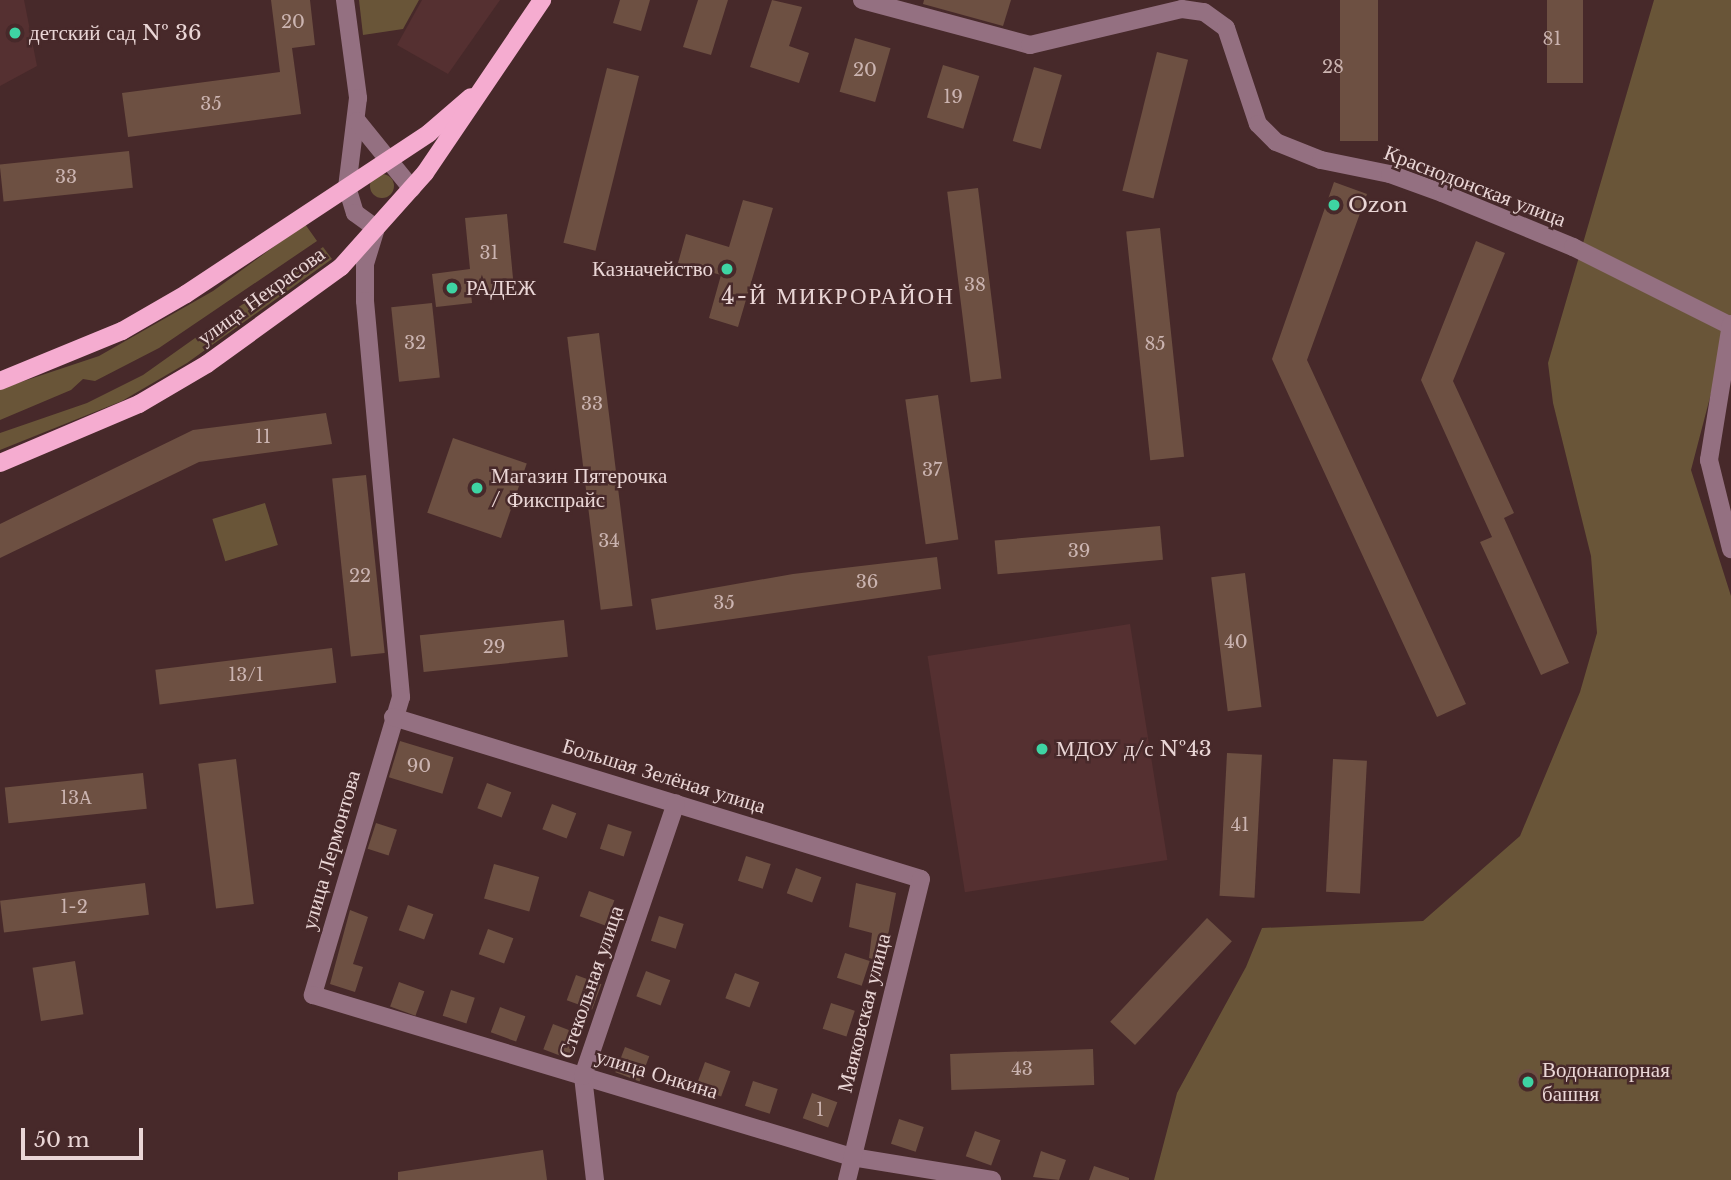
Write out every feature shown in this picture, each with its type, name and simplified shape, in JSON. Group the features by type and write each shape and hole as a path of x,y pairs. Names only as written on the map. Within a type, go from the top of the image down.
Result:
{"main road":[{"name":"улица Некрасова","path":"0,463 139,404 207,364 341,267 412,189 463,121 542,0"},
{"name":"улица Некрасова","path":"0,381 122,331 270,242 429,133 484,85"}],"street":[{"path":"345,0 358,98 347,187 355,214 376,228"},
{"name":"Краснодонская улица","path":"862,0 1030,45 1182,9 1204,12 1226,28 1258,124 1276,142 1321,160 1390,174 1442,193 1573,247 1731,325"},
{"path":"357,121 372,145 388,159 412,189"},
{"name":"улица Лермонтова","path":"313,995 401,696 365,301 365,263 376,228"},
{"path":"1731,325 1709,460 1731,549"},
{"name":"Большая Зелёная улица","path":"393,717 921,880"},
{"name":"Стекольная улица","path":"595,1180 583,1076 676,803"},
{"name":"Маяковская улица","path":"847,1180 921,880"},
{"name":"улица Онкина","path":"313,995 852,1157 992,1180"}],"shaded area":[{"name":"детский сад № 36","path":"0,0 24,0 37,66 0,86"},
{"path":"359,0 419,0 403,29 363,35"},
{"path":"422,0 500,0 448,74 397,45"},
{"path":"1654,0 1731,0 1731,317 1691,470 1731,596 1731,1180 1154,1180 1177,1093 1246,967 1262,928 1423,921 1520,836 1580,692 1597,633 1591,556 1553,403 1548,363"},
{"path":"382,174 391,177 394,186 391,195 382,198 373,195 370,186 373,177"},
{"path":"305,224 317,241 159,348 95,381 83,379 71,390 0,420 0,389 99,356 213,291"},
{"path":"323,247 332,259 187,363 122,401 0,450 0,433 87,403 143,375"},
{"path":"265,503 278,545 225,561 212,519"},
{"name":"МДОУ д/с №43","path":"1130,624 1167,860 965,892 928,656"}],"building":[{"path":"271,0 310,0 315,45 292,48 301,114 128,137 122,93 280,72"},
{"path":"620,0 650,0 641,31 613,23"},
{"path":"698,0 728,0 711,55 683,47"},
{"path":"772,0 802,7 789,46 809,53 799,83 750,67"},
{"path":"924,0 1011,0 1003,26 923,4"},
{"path":"1340,0 1378,0 1378,141 1340,141"},
{"path":"1547,0 1583,0 1583,83 1547,83"},
{"path":"855,38 891,48 875,102 840,92"},
{"path":"1157,52 1188,60 1153,198 1122,191"},
{"path":"943,65 979,76 963,129 927,118"},
{"path":"1034,67 1062,75 1041,149 1013,141"},
{"path":"607,68 639,76 595,251 563,243"},
{"path":"129,151 133,188 4,201 0,165"},
{"path":"1334,182 1367,194 1307,360 1466,704 1437,717 1272,359"},
{"path":"978,188 1001,379 971,382 947,192"},
{"name":"Казначейство","path":"743,200 773,208 738,327 709,318 721,275 678,263 686,234 729,247"},
{"path":"507,214 514,289 471,293 472,303 436,307 432,274 470,269 465,218"},
{"path":"1160,228 1184,457 1150,460 1126,232"},
{"path":"1476,241 1505,253 1453,381 1514,513 1504,518 1569,663 1541,675 1480,542 1492,537 1421,380"},
{"path":"432,303 440,378 399,382 391,307"},
{"path":"599,333 633,606 601,610 567,337"},
{"path":"938,395 958,540 926,544 905,400"},
{"path":"326,413 332,444 199,462 0,558 0,524 193,430"},
{"name":"Магазин Пятерочка / Фикспрайс","path":"453,438 527,463 501,538 427,513"},
{"path":"366,475 385,653 351,657 332,479"},
{"path":"1160,526 1163,560 998,574 995,540"},
{"path":"937,557 941,589 656,630 651,599 793,574"},
{"path":"1245,573 1261,707 1228,711 1211,577"},
{"path":"564,620 568,657 424,672 420,635"},
{"path":"332,648 336,683 160,704 155,670"},
{"path":"400,741 454,757 442,794 389,777"},
{"path":"1227,753 1262,755 1254,898 1220,896"},
{"path":"236,759 254,904 216,909 198,764"},
{"path":"1333,759 1367,761 1360,894 1326,892"},
{"path":"143,773 147,809 9,823 5,788"},
{"path":"487,783 511,792 502,818 477,808"},
{"path":"552,804 576,813 567,839 542,829"},
{"path":"376,823 397,830 389,855 368,849"},
{"path":"608,824 632,832 624,856 600,849"},
{"path":"746,856 771,864 763,889 738,881"},
{"path":"494,864 539,877 529,912 484,899"},
{"path":"796,868 821,877 812,903 787,893"},
{"path":"145,883 149,915 4,933 0,901"},
{"path":"856,883 896,893 883,962 869,958 872,933 849,927"},
{"path":"589,891 614,900 605,926 580,916"},
{"path":"408,905 433,914 424,940 399,930"},
{"path":"350,910 368,917 353,964 363,967 355,992 330,984"},
{"path":"659,916 684,924 676,949 651,941"},
{"path":"1207,918 1232,941 1135,1045 1110,1022"},
{"path":"488,929 513,938 504,964 479,954"},
{"path":"845,953 870,961 862,986 837,978"},
{"path":"75,961 83,1014 41,1021 33,968"},
{"path":"646,971 670,980 661,1006 636,996"},
{"path":"735,973 759,982 750,1008 725,998"},
{"path":"576,975 601,984 592,1010 567,1000"},
{"path":"399,982 424,991 415,1016 390,1006"},
{"path":"451,990 475,998 466,1023 443,1016"},
{"path":"831,1003 855,1011 846,1036 823,1029"},
{"path":"500,1007 525,1016 516,1042 491,1032"},
{"path":"553,1024 577,1033 568,1059 543,1049"},
{"path":"625,1047 649,1056 640,1082 615,1072"},
{"path":"1093,1049 1094,1085 951,1090 950,1054"},
{"path":"705,1062 730,1071 721,1097 696,1087"},
{"name":"Водонапорная башня","path":"1528,1069 1536,1072 1539,1080 1536,1088 1528,1091 1520,1088 1517,1080 1520,1072"},
{"path":"753,1081 778,1089 770,1114 745,1106"},
{"path":"812,1093 837,1102 828,1128 803,1118"},
{"path":"899,1119 924,1127 916,1152 891,1144"},
{"path":"975,1131 1000,1140 991,1166 966,1156"},
{"path":"543,1150 547,1180 398,1180 398,1172"},
{"path":"1041,1151 1066,1160 1059,1180 1033,1177"},
{"path":"1094,1166 1129,1178 1129,1180 1089,1180"}],"place":[{"name":"детский сад № 36","path":"15,33"},
{"name":"Ozon","path":"1334,205"},
{"name":"Казначейство","path":"727,269"},
{"name":"РАДЕЖ","path":"452,288"},
{"name":"Магазин Пятерочка / Фикспрайс","path":"477,488"},
{"name":"МДОУ д/с №43","path":"1042,749"},
{"name":"Водонапорная башня","path":"1528,1082"}],"district":[{"name":"4-Й МИКРОРАЙОН","path":"838,296"}]}
